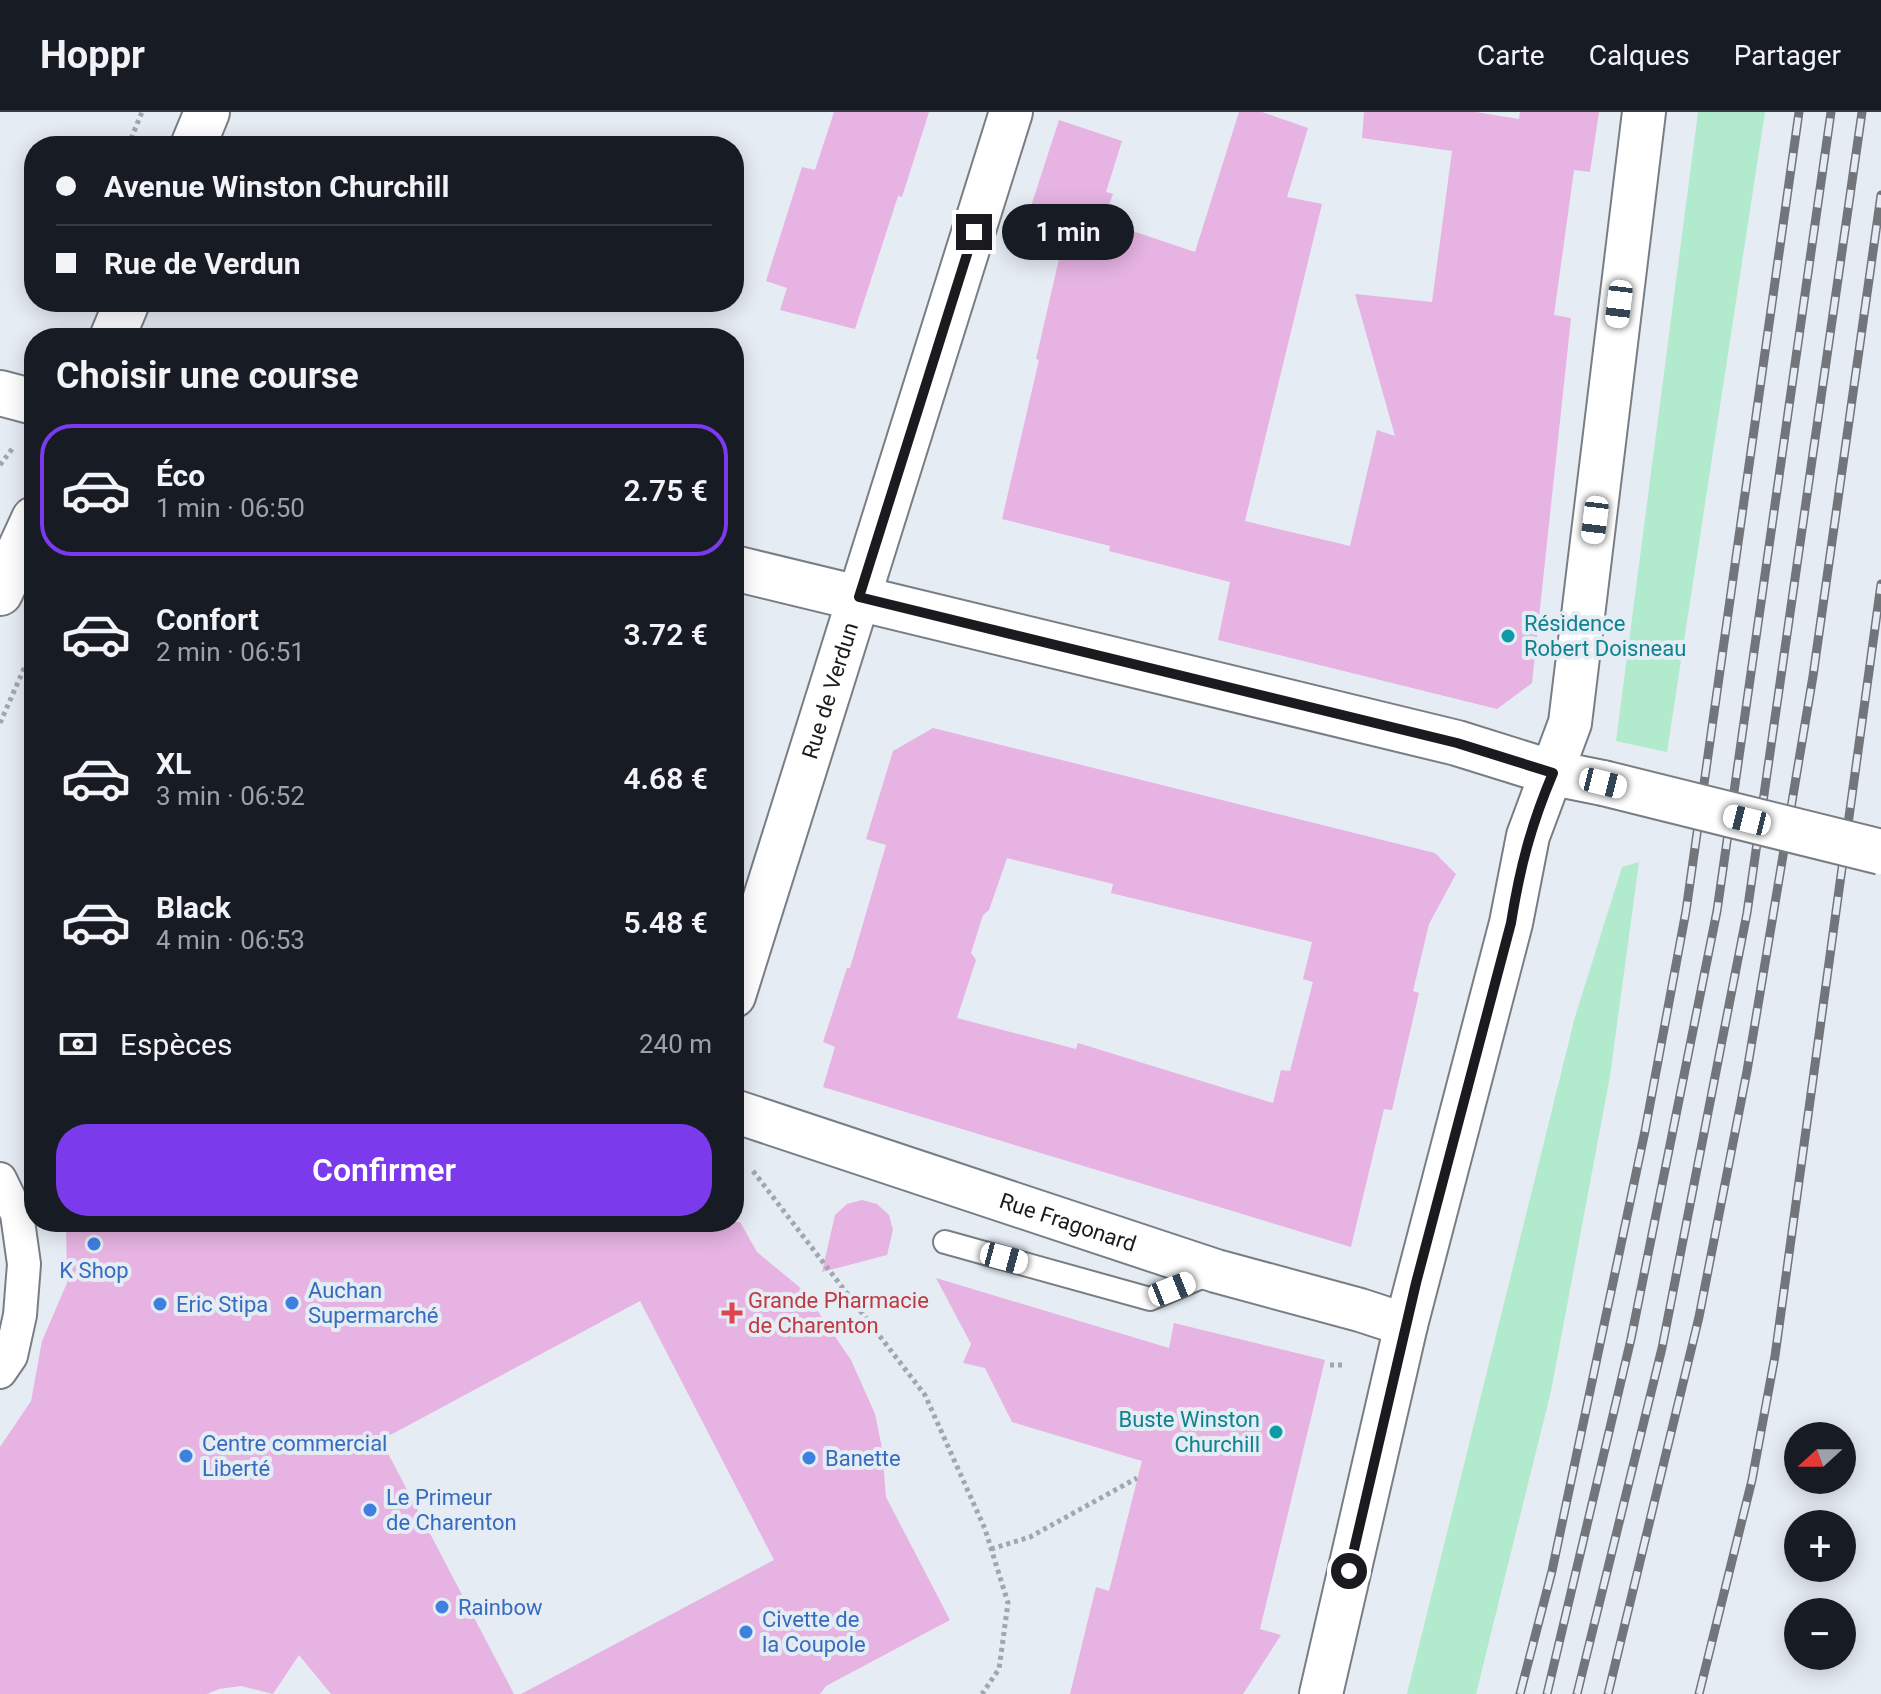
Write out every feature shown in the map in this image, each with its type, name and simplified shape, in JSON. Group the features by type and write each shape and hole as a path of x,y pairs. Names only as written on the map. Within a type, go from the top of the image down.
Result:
{"main road":[{"path":"197,136 207,112"},
{"path":"0,393 24,399"},
{"path":"0,593 24,541"},
{"path":"744,570 1457,743 1553,773 1881,852"}],"street":[{"name":"Rue de Verdun","path":"744,964 1011,112"},
{"path":"1321,1694 1406,1325 1511,923 1528,836 1570,723 1633,182 1644,112"},
{"name":"Rue Fragonard","path":"744,1114 1216,1271 1406,1325"},
{"path":"0,1179 17,1214 24,1264 20,1315 11,1356 0,1372"}],"lane":[{"path":"945,1242 1150,1299 1216,1271"}],"path":[{"path":"132,136 142,112"},
{"path":"0,723 24,669"},
{"path":"744,1160 925,1395 985,1529 1008,1603 999,1669 982,1694"},
{"path":"1330,1365 1351,1365"},
{"path":"991,1549 1030,1537 1137,1478"}],"green space":[{"path":"1698,112 1765,112 1667,752 1616,741"},
{"path":"1639,862 1610,1076 1551,1391 1476,1694 1407,1694 1575,1017 1622,867"}],"building":[{"path":"834,112 929,112 855,329 780,310 787,288 766,281 802,167 815,170"},
{"path":"1239,112 1262,112 1308,128 1287,197 1322,204 1245,521 1350,546 1377,430 1395,436 1355,294 1432,302 1452,151 1362,138 1364,112 1476,112 1519,119 1520,112 1599,112 1590,172 1574,170 1554,315 1571,318 1532,683 1497,709 1218,640 1230,582 1109,551 1110,546 1002,519 1062,246 1022,234 1059,120 1122,141 1106,192 1113,194 1103,221 1195,252"},
{"path":"933,728 1435,853 1456,874 1429,924 1413,991 1419,993 1392,1110 1384,1109 1351,1247 823,1087 835,1047 823,1042 847,968 850,968 886,845 866,839 893,751","holes":["1007,858 1113,884 1111,893 1312,942 1303,979 1313,982 1290,1071 1281,1070 1273,1103 1078,1043 1076,1049 957,1018 976,960 971,953"]},
{"path":"862,1200 877,1204 889,1215 893,1230 887,1255 822,1272 835,1215 847,1204"},
{"name":"Centre commercial Liberté","path":"744,1229 757,1252 804,1291 851,1360 875,1414 882,1448 886,1497 950,1620 826,1686 820,1694 521,1694 774,1560 640,1301 381,1440 514,1694 331,1694 299,1655 273,1694 241,1686 207,1694 0,1694 0,1447 31,1401 42,1341 67,1283 66,1232 744,1232"},
{"path":"936,1278 1169,1348 1174,1323 1325,1360 1260,1629 1281,1635 1243,1694 1070,1694 1096,1587 1109,1591 1142,1461 1012,1422 985,1368 963,1363 971,1344"}],"railway":[{"path":"1520,1694 1552,1571 1645,1131 1686,911 1799,112"},
{"path":"1547,1694 1631,1339 1717,911 1831,112"},
{"path":"1577,1694 1662,1348 1747,913 1862,112"},
{"path":"1608,1694 1699,1317 1747,1071 1813,676 1881,195"},
{"path":"1699,1694 1752,1480 1775,1356 1881,584"}],"place":[{"name":"Résidence Robert Doisneau","path":"1508,636"},
{"name":"K Shop","path":"94,1244"},
{"name":"Auchan Supermarché","path":"292,1303"},
{"name":"Eric Stipa","path":"160,1304"},
{"name":"Grande Pharmacie de Charenton","path":"732,1313"},
{"name":"Buste Winston Churchill","path":"1276,1432"},
{"name":"Centre commercial Liberté","path":"186,1456"},
{"name":"Banette","path":"809,1458"},
{"name":"Le Primeur de Charenton","path":"370,1510"},
{"name":"Rainbow","path":"442,1607"},
{"name":"Civette de la Coupole","path":"746,1632"}],"route":[{"path":"974,232 859,597 1481,749 1553,773 1528,836 1520,866 1511,923 1416,1283 1349,1571"}]}
